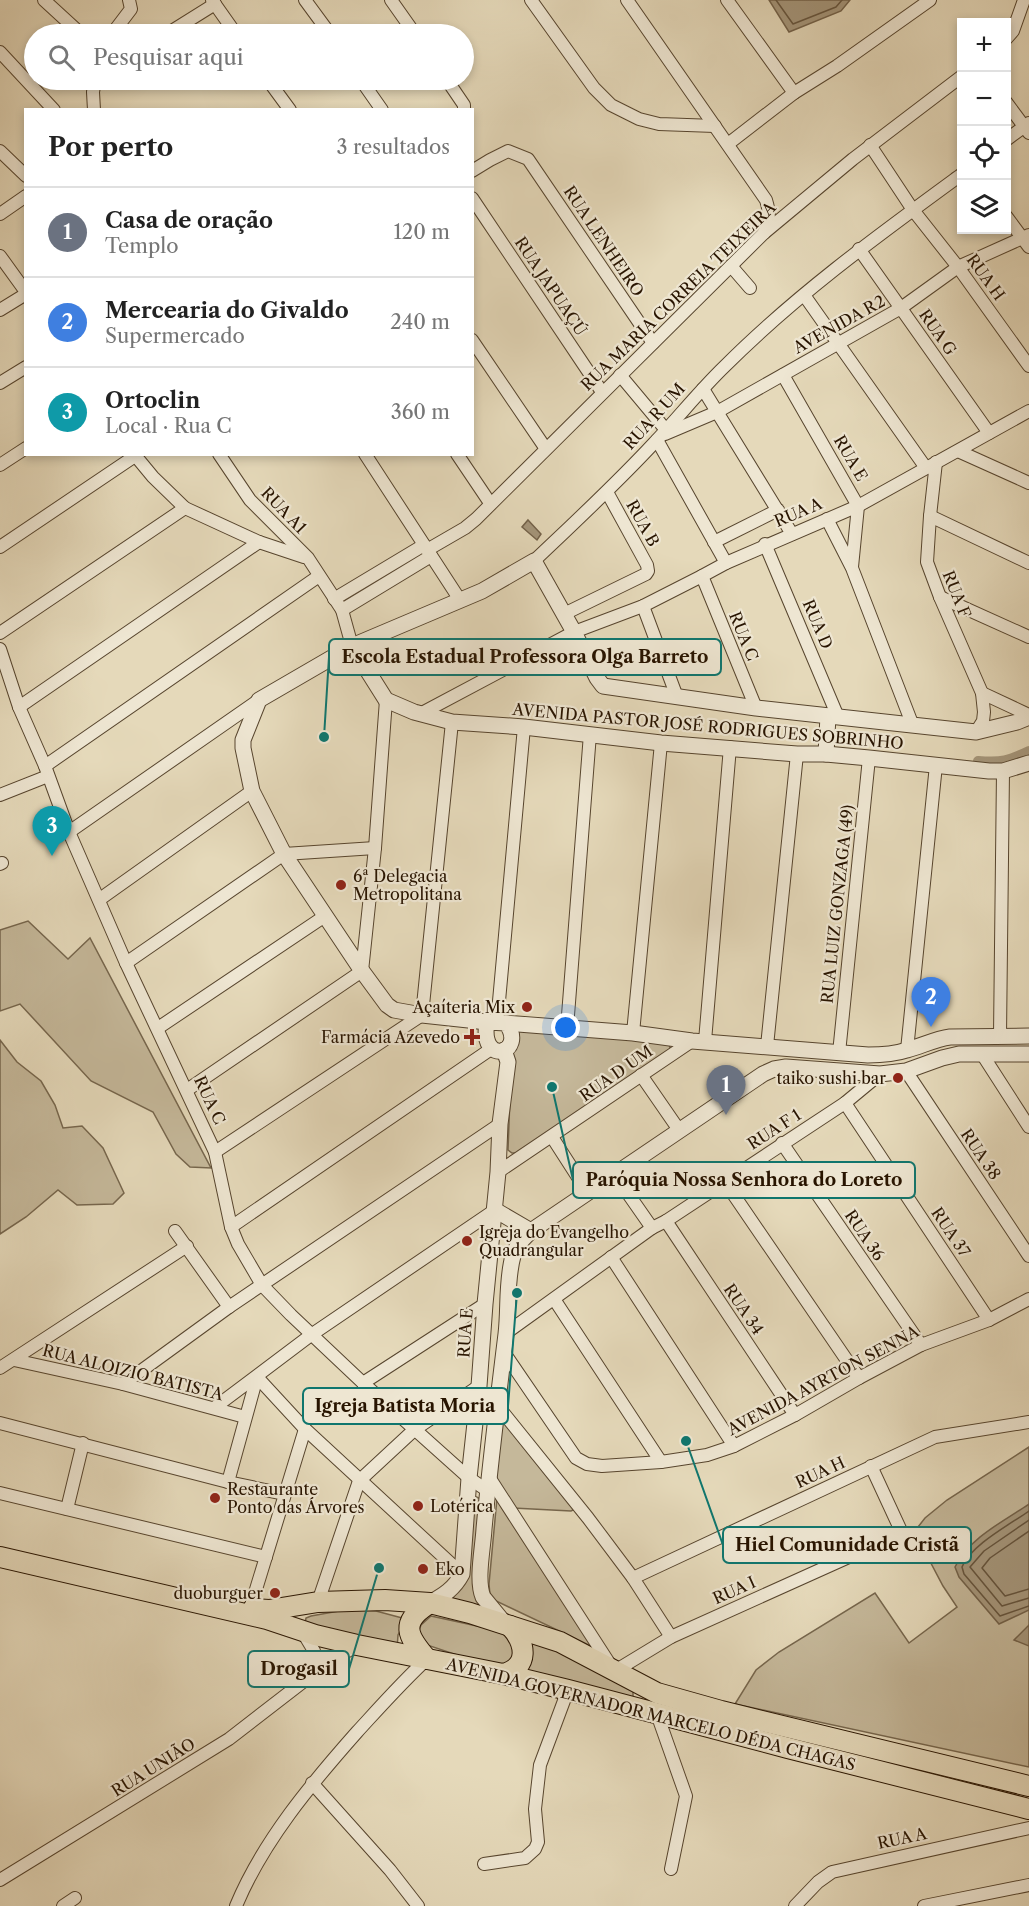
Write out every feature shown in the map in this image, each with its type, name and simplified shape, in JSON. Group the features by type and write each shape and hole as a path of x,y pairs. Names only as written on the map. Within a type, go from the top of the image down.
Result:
{"main road":[{"path":"0,1557 217,1608"},
{"name":"AVENIDA GOVERNADOR MARCELO DÉDA CHAGAS","path":"217,1608 269,1610 318,1602 385,1600 430,1603 470,1613 560,1642 650,1691 721,1712 1029,1786"},
{"path":"301,1630 295,1621 296,1616 352,1602"},
{"path":"427,1659 413,1643 409,1630 414,1615 430,1603"},
{"name":"AVENIDA GOVERNADOR MARCELO DÉDA CHAGAS","path":"217,1608 267,1619 357,1645 503,1674 568,1690 1029,1809"},
{"path":"503,1674 516,1668 522,1658 523,1649 520,1641 508,1626"}],"street":[{"path":"44,0 70,24"},
{"path":"119,24 130,9 129,0"},
{"path":"305,0 323,24"},
{"path":"391,0 408,24"},
{"path":"531,0 594,88 611,105 631,116 659,124 715,126"},
{"path":"627,0 766,200 770,212 769,223 764,233"},
{"path":"728,0 794,93"},
{"path":"907,0 915,11"},
{"path":"728,144 794,93 837,66 930,0"},
{"path":"1011,33 1024,0"},
{"path":"181,24 213,2 229,24"},
{"path":"0,52 24,78"},
{"name":"RUA MARIA CORREIA TEIXEIRA","path":"334,599 465,528 764,233 870,145 957,80"},
{"path":"35,90 52,108"},
{"path":"93,90 94,108"},
{"path":"275,90 289,108"},
{"path":"368,90 381,108"},
{"path":"453,90 464,107"},
{"path":"1011,108 1028,128 1011,137"},
{"name":"RUA H","path":"870,145 913,210 958,267 1029,366"},
{"path":"0,151 24,174"},
{"name":"RUA LENHEIRO","path":"474,170 508,151 528,159 653,343"},
{"name":"RUA R UM","path":"259,700 352,646 482,591 534,561 607,492 703,388 749,343 859,249 957,178"},
{"path":"0,214 24,197"},
{"path":"766,200 775,206 784,208 798,206"},
{"name":"RUA JAPUAÇÚ","path":"474,201 602,392"},
{"path":"1011,222 1027,240"},
{"name":"AVENIDA R2","path":"661,435 717,412 783,375 901,308 958,267 1027,240"},
{"name":"RUA G","path":"859,249 989,434"},
{"path":"0,256 24,290"},
{"path":"731,266 750,288"},
{"path":"0,310 24,294"},
{"path":"804,296 836,343 931,465"},
{"path":"474,343 546,449"},
{"path":"0,383 24,368"},
{"path":"620,375 661,435 726,562"},
{"name":"RUA E","path":"783,375 858,506 852,568"},
{"path":"703,388 792,534"},
{"name":"RUA A","path":"420,714 574,632 643,606 726,562 858,506 1029,411"},
{"path":"0,465 24,449"},
{"path":"958,451 1029,483"},
{"path":"0,547 134,456"},
{"path":"136,456 153,477 185,508 260,542 308,558"},
{"name":"RUA A1","path":"220,456 250,500 308,558 342,610"},
{"path":"366,456 460,600"},
{"path":"458,456 490,503"},
{"name":"RUA F","path":"931,465 927,562 982,693 984,712 976,732"},
{"name":"RUA B","path":"564,614 646,574 649,570 607,492"},
{"path":"0,633 185,508"},
{"path":"714,542 778,510"},
{"path":"930,516 1029,563"},
{"name":"RUA E","path":"827,519 852,568 913,726"},
{"path":"19,708 260,542"},
{"name":"RUA D","path":"765,544 833,717"},
{"name":"RUA MARIA CORREIA TEIXEIRA","path":"342,610 428,550"},
{"path":"534,561 574,632"},
{"path":"0,795 46,771 319,576"},
{"name":"RUA C","path":"702,576 756,708"},
{"path":"940,597 1029,637"},
{"path":"643,606 677,697"},
{"path":"187,1090 362,971 375,848 386,700 352,646 342,610"},
{"name":"AVENIDA PASTOR JOSÉ RODRIGUES SOBRINHO","path":"574,632 601,685 756,708 976,732 1017,722 1029,716"},
{"name":"RUA C","path":"0,649 19,708 69,832 126,963 215,1152 231,1227 238,1244 262,1285 311,1335 469,1478 488,1484"},
{"path":"982,693 1029,716"},
{"path":"259,700 243,740 252,791 284,854 362,971 390,1008 422,1015 496,1023 633,1033 839,1053 877,1054 907,1050 942,1038 1029,1036"},
{"path":"69,832 259,700"},
{"name":"AVENIDA PASTOR JOSÉ RODRIGUES SOBRINHO","path":"386,700 420,714 452,722 525,726 662,742 797,754 827,746 869,758 922,765 1003,771 1029,763"},
{"path":"827,746 833,717"},
{"path":"422,1015 452,722"},
{"path":"498,1049 486,1043 484,1034 496,1023 525,726"},
{"path":"567,1028 590,734"},
{"path":"633,1033 662,742"},
{"path":"698,1041 730,747"},
{"path":"763,1074 797,754"},
{"name":"RUA LUIZ GONZAGA (49)","path":"839,1053 869,758"},
{"path":"907,1050 936,765"},
{"path":"1000,1035 1003,771"},
{"path":"100,899 252,791"},
{"path":"126,963 284,854 375,848"},
{"path":"158,1028 325,916"},
{"path":"215,1152 422,1015"},
{"path":"231,1227 498,1049 509,1047 513,1036 512,1031 496,1023"},
{"name":"RUA D UM","path":"498,1172 641,1075 698,1041"},
{"name":"RUA E","path":"462,1574 495,1210 500,1124 508,1062 498,1049"},
{"path":"982,1054 1029,1127"},
{"path":"508,1626 487,1604 481,1592 481,1568 513,1256 521,1241 531,1231 679,1130 774,1069 786,1067 880,1074 906,1071 952,1055 1029,1054"},
{"name":"RUA 38","path":"906,1071 1029,1256"},
{"name":"RUA F 1","path":"506,1333 652,1228 845,1103 880,1074"},
{"path":"641,1075 679,1130"},
{"name":"RUA 37","path":"845,1103 989,1320"},
{"path":"123,1384 229,1307 500,1124"},
{"path":"552,1137 588,1193"},
{"name":"RUA 36","path":"782,1143 921,1345"},
{"path":"615,1175 652,1228"},
{"path":"725,1182 859,1378"},
{"path":"214,1408 311,1335 495,1210 531,1231"},
{"name":"RUA 34","path":"666,1221 795,1415"},
{"path":"175,1231 229,1307"},
{"path":"0,1368 187,1246"},
{"path":"611,1257 734,1446"},
{"path":"554,1299 662,1462"},
{"name":"AVENIDA AYRTON SENNA","path":"503,1351 576,1458 587,1464 602,1466 662,1462 707,1455 734,1446 921,1345 989,1320 1029,1299"},
{"path":"363,1383 485,1304"},
{"name":"RUA ALOIZIO BATISTA","path":"14,1360 123,1384 245,1417"},
{"path":"228,1482 257,1377"},
{"path":"257,1377 305,1429 359,1481 462,1574 450,1591 430,1603"},
{"path":"318,1602 359,1481 414,1430 480,1386"},
{"path":"497,1405 588,1518 633,1578 671,1636"},
{"name":"RUA H","path":"633,1578 938,1436 1029,1422"},
{"path":"0,1423 228,1482 284,1494"},
{"path":"250,1609 305,1429"},
{"path":"67,1509 83,1443"},
{"name":"RUA I","path":"614,1670 671,1636 902,1533 871,1466"},
{"path":"488,1484 614,1670"},
{"path":"0,1493 266,1557"},
{"path":"301,1630 314,1651 317,1671"},
{"name":"RUA UNIÃO","path":"0,1880 229,1739 317,1671 357,1645"},
{"path":"236,1906 257,1864 312,1783 401,1682 427,1659"},
{"path":"484,1864 525,1858 535,1849 538,1842 534,1809 540,1765 568,1690"},
{"path":"657,1714 686,1796 671,1869"},
{"path":"312,1783 390,1870 418,1906"},
{"name":"RUA A","path":"795,1906 822,1878 832,1872 1029,1828"},
{"path":"924,1906 1029,1885"},
{"path":"63,1906 75,1898"}],"shaded area":[{"path":"28,921 68,959 90,938 211,1168 190,1167 176,1154 153,1112 91,1081 20,1004 0,1011 0,930"},
{"path":"522,1028 669,1044 671,1052 519,1153 512,1153 508,1150 512,1044"},
{"path":"0,1040 17,1062 41,1081 55,1105 63,1128 82,1126 103,1148 124,1193 113,1204 77,1205 58,1190 26,1217 0,1234"},
{"path":"501,1418 575,1509 571,1511 513,1508 496,1482"},
{"path":"1029,1447 1029,1767 735,1704 756,1670 779,1652 875,1593 909,1643 957,1607 924,1550 918,1527 925,1518 947,1500"},
{"path":"472,1495 483,1500 477,1587 494,1614 447,1596 453,1593"},
{"path":"497,1498 597,1649 494,1600 490,1595"},
{"path":"350,1609 376,1611 406,1619 398,1635 397,1649 305,1623 306,1618 311,1616"},
{"path":"431,1616 509,1633 514,1637 513,1666 463,1657 424,1644 418,1633 421,1625"},
{"path":"522,1635 561,1649 609,1679 633,1689 633,1703 519,1672"}],"water":[{"path":"769,0 850,0 841,11 789,32"},
{"path":"528,520 541,534 537,540 522,527"},
{"path":"1029,1504 1029,1610 999,1624 959,1577 955,1567 969,1547 978,1539"},
{"path":"1029,1625 1029,1646 1014,1640"}],"waterway":[{"path":"978,761 1005,760 1029,751"}],"place":[{"name":"Escola Estadual Professora Olga Barreto","path":"324,737"},
{"name":"Ortoclin","path":"52,856"},
{"name":"6ª Delegacia Metropolitana","path":"341,885"},
{"name":"Açaíteria Mix","path":"527,1007"},
{"name":"Mercearia do Givaldo","path":"931,1027"},
{"name":"Farmácia Azevedo","path":"472,1037"},
{"name":"taiko sushi bar","path":"898,1078"},
{"name":"Paróquia Nossa Senhora do Loreto","path":"552,1087"},
{"name":"Casa de oração","path":"726,1115"},
{"name":"Igreja do Evangelho Quadrangular","path":"467,1241"},
{"name":"Igreja Batista Moria","path":"517,1293"},
{"name":"Hiel Comunidade Cristã","path":"686,1441"},
{"name":"Restaurante Ponto das Árvores","path":"215,1498"},
{"name":"Lotérica","path":"418,1506"},
{"name":"Drogasil","path":"379,1568"},
{"name":"Eko","path":"423,1569"},
{"name":"duoburguer","path":"275,1593"}]}
